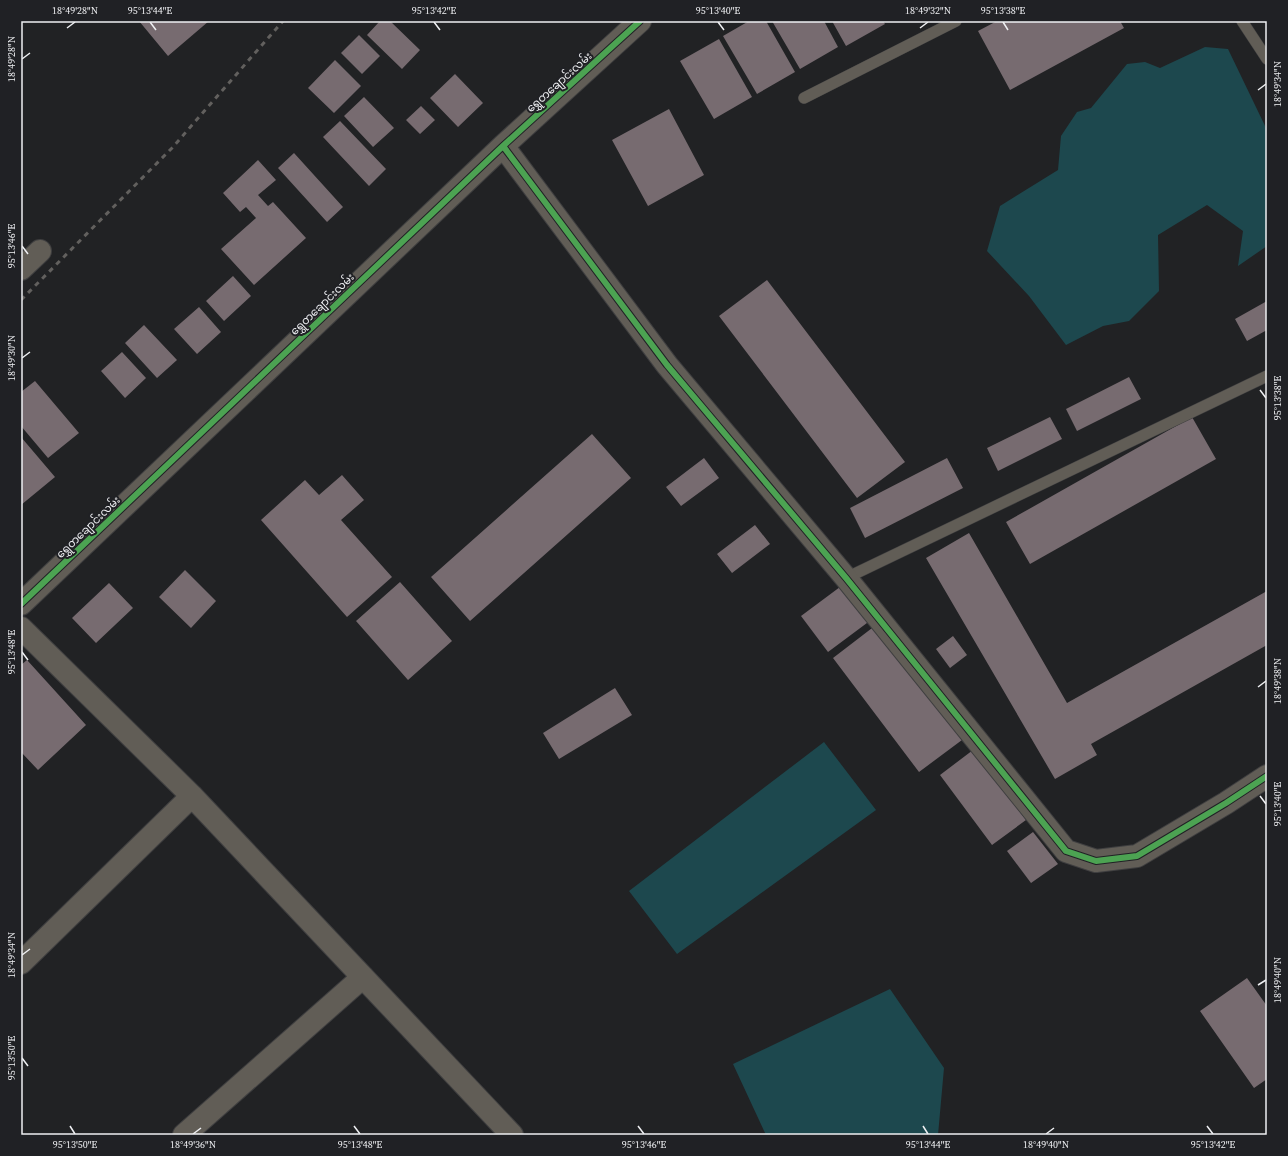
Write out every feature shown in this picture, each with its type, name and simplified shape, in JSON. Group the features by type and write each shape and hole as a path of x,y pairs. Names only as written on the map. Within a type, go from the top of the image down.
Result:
{"street":[{"name":"ရွှေတချောင်းလမ်း","path":"21,604 503,146 640,21"},
{"path":"503,146 668,365 846,578 1066,851 1096,861 1137,856 1226,803 1267,776"},
{"path":"21,269 40,251"},
{"path":"21,628 192,796 512,1135"},
{"path":"21,963 192,796"},
{"path":"184,1135 363,977"}],"lane":[{"path":"804,98 956,21"},
{"path":"1242,21 1267,59"},
{"path":"846,578 1267,376"}],"water":[{"path":"1205,47 1228,49 1267,130 1267,246 1238,266 1243,231 1207,205 1158,235 1159,291 1129,321 1103,326 1066,345 1029,296 987,251 1000,206 1058,170 1061,136 1077,112 1091,108 1127,64 1145,62 1160,68"},
{"path":"824,742 876,810 677,954 629,891"},
{"path":"890,989 944,1068 938,1135 766,1135 733,1064"}],"building":[{"path":"139,21 209,21 168,56"},
{"path":"380,21 390,21 420,50 402,69 367,35"},
{"path":"749,21 766,21 795,72 757,94 723,36"},
{"path":"772,21 824,21 838,47 800,69"},
{"path":"832,21 883,21 885,24 846,46"},
{"path":"997,21 1120,21 1124,28 1010,90 978,31"},
{"path":"359,35 380,56 362,74 341,53"},
{"path":"719,39 752,97 714,119 680,61"},
{"path":"335,60 361,86 334,113 308,88"},
{"path":"455,74 483,103 458,127 430,98"},
{"path":"364,97 394,128 373,147 344,116"},
{"path":"421,106 435,120 420,134 406,120"},
{"path":"669,109 704,175 648,206 612,140"},
{"path":"340,121 386,169 369,186 323,137"},
{"path":"294,153 343,207 327,222 278,168"},
{"path":"258,160 276,180 258,195 268,206 273,202 306,238 254,285 221,249 256,218 246,207 240,212 223,193"},
{"path":"233,276 251,296 224,321 206,301"},
{"path":"767,280 905,462 857,498 719,316"},
{"path":"1267,301 1267,330 1247,341 1235,319"},
{"path":"199,307 221,332 197,354 174,329"},
{"path":"144,325 177,360 157,378 125,343"},
{"path":"122,352 146,378 125,398 101,371"},
{"path":"1129,377 1141,399 1077,431 1066,409"},
{"path":"35,381 79,433 48,458 21,426 21,392"},
{"path":"1050,417 1062,439 998,471 987,448"},
{"path":"1192,417 1216,459 1030,564 1006,522"},
{"path":"592,434 631,478 470,621 431,577"},
{"path":"21,437 55,477 21,505"},
{"path":"704,458 719,478 681,506 666,487"},
{"path":"947,458 963,488 865,538 850,508"},
{"path":"342,475 364,500 341,520 392,577 347,617 261,520 305,480 319,495"},
{"path":"755,525 770,544 732,573 717,554"},
{"path":"969,533 1067,703 1267,591 1267,645 1091,744 1097,755 1055,779 926,558"},
{"path":"185,570 216,601 191,628 159,597"},
{"path":"400,582 452,641 408,680 356,621"},
{"path":"109,583 133,608 96,643 72,618"},
{"path":"844,584 871,620 828,652 801,616"},
{"path":"876,625 962,740 919,772 833,658"},
{"path":"953,636 967,655 950,668 936,649"},
{"path":"27,660 86,725 38,770 21,752 21,665"},
{"path":"615,688 632,715 559,759 543,733"},
{"path":"973,750 1026,820 992,845 940,775"},
{"path":"1033,832 1058,864 1031,883 1007,851"},
{"path":"1247,978 1267,1006 1267,1079 1254,1088 1200,1011"}],"railway":[{"path":"21,300 172,148 283,21"}],"cycle path":[{"path":"21,604 503,146 640,21"},
{"path":"503,146 667,365 846,578 1066,851 1096,861 1137,856 1226,803 1267,776"}]}
